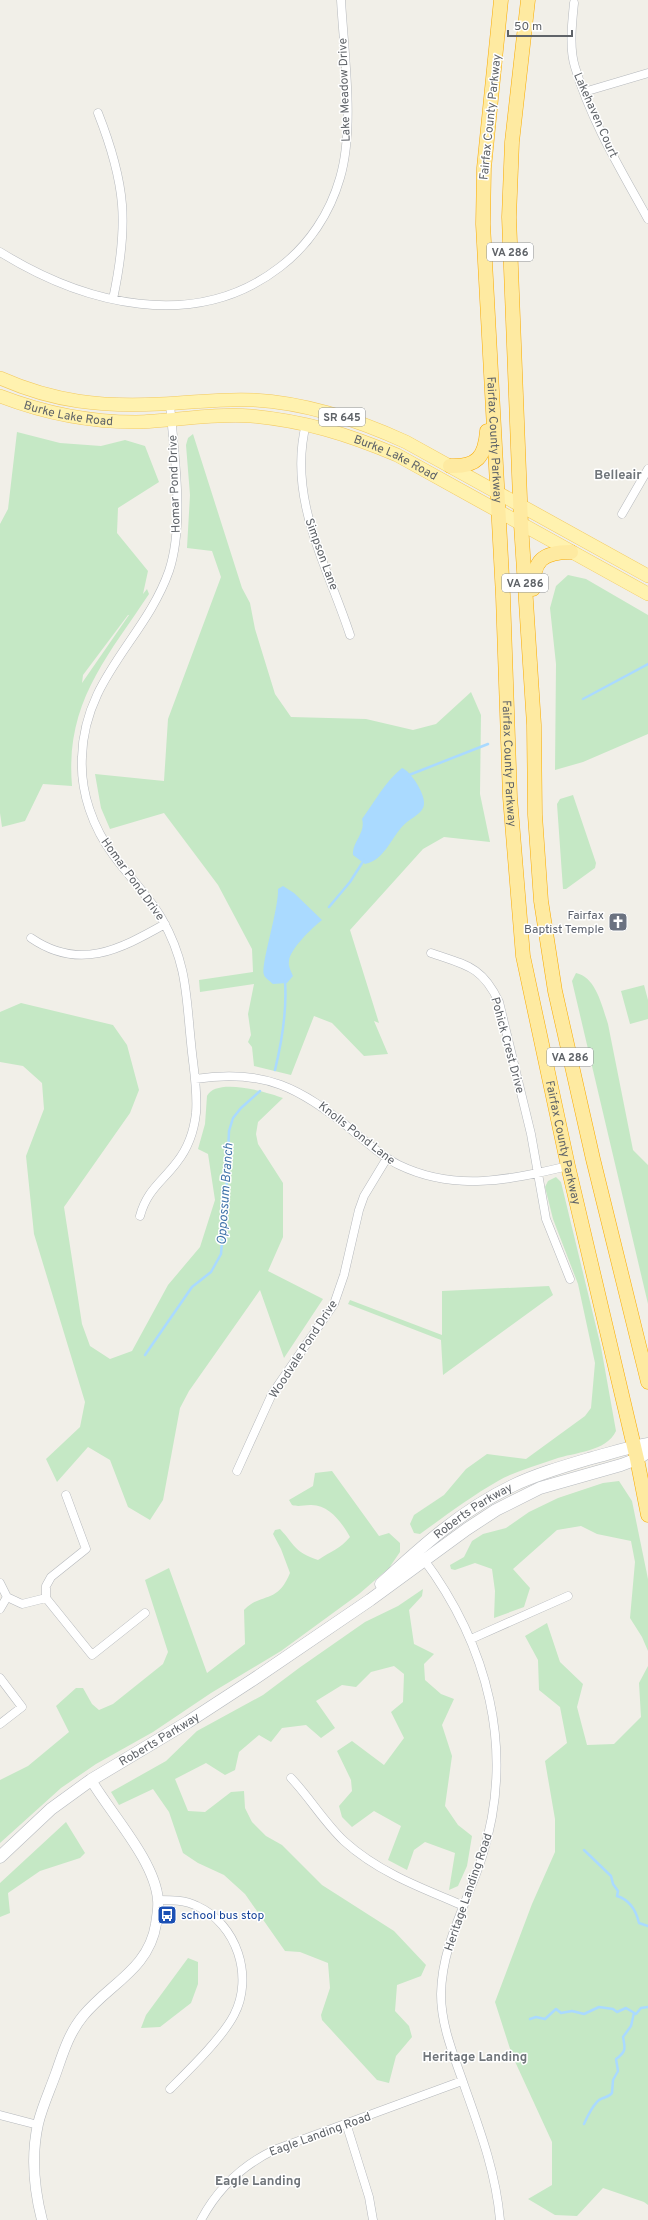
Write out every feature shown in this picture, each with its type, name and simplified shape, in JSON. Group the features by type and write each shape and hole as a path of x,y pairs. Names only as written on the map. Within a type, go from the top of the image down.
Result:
{"highway":[{"name":"Fairfax County Parkway","path":"501,0 483,188 490,379 498,512 510,797 523,956 568,1166 642,1450 648,1515"},
{"name":"Fairfax County Parkway","path":"528,0 512,142 509,196 521,524 534,725 535,815 541,901 549,959 593,1159 648,1382"},
{"path":"450,466 463,467 472,463 480,457 485,449 490,379"},
{"path":"529,641 533,573 535,567 545,556 554,552 571,552"}],"main road":[{"name":"Burke Lake Road","path":"0,378 34,392 82,403 108,405 170,404 255,400 330,413 370,425 450,466 648,576"},
{"name":"Burke Lake Road","path":"0,396 54,414 81,418 136,422 221,416 250,416 324,427 360,439 397,456 648,594"},
{"name":"Roberts Parkway","path":"0,1857 51,1809 91,1780 201,1714 370,1600 475,1507 512,1486 540,1474 642,1450"}],"street":[{"name":"Lake Meadow Drive","path":"0,252 34,271 60,283 113,299 140,304 177,306 220,299 261,281 285,263 306,242 324,216 334,197 345,160 348,123 341,0"},
{"name":"Lakehaven Court","path":"574,3 572,39 573,60 584,92 606,141 648,219"},
{"path":"584,92 648,73"},
{"path":"98,113 115,159 123,202 123,242 113,299"},
{"name":"Homar Pond Drive","path":"140,1216 147,1196 178,1160 190,1139 196,1111 195,1079 185,977 178,951 165,924 140,888 114,857 99,832 86,796 81,759 85,728 96,694 154,604 172,559 177,512 170,404"},
{"name":"Simpson Lane","path":"306,424 301,456 303,496 311,529 350,635"},
{"path":"622,514 648,469"},
{"path":"31,938 58,952 88,955 113,950 139,939 165,924"},
{"name":"Pohick Crest Drive","path":"432,953 468,966 479,973 491,985 499,1002 538,1173 546,1219 570,1278"},
{"name":"Knolls Pond Lane","path":"195,1079 213,1076 242,1076 287,1087 316,1102 398,1165 422,1174 453,1182 494,1180 538,1173 568,1166"},
{"name":"Woodvale Pond Drive","path":"237,1471 272,1394 334,1304 344,1275 359,1210 364,1196 387,1158"},
{"path":"66,1496 86,1549 51,1577 46,1586 46,1598 92,1655 145,1613"},
{"name":"Heritage Landing Road","path":"421,1556 446,1593 471,1639 491,1702 496,1770 493,1811 488,1836 476,1874 462,1905 447,1950 441,1994 445,2028 493,2172 500,2220"},
{"path":"0,1583 7,1597 22,1604 46,1598"},
{"path":"471,1639 568,1596"},
{"path":"0,1609 7,1597"},
{"path":"0,1678 22,1707 0,1724"},
{"path":"291,1778 334,1831 354,1849 399,1878 462,1905"},
{"path":"42,2220 34,2172 38,2125 63,2051 72,2032 92,2006 128,1975 143,1958 155,1928 158,1900 155,1885 146,1862 91,1780"},
{"path":"158,1900 190,1903 203,1909 217,1920 228,1932 236,1946 242,1968 243,1984 238,2005 228,2025 170,2089"},
{"name":"Eagle Landing Road","path":"201,2220 214,2197 224,2185 256,2158 346,2123 462,2081"},
{"path":"0,2116 38,2125"},
{"path":"346,2123 369,2197 373,2220"}],"green space":[{"path":"17,432 60,443 101,446 125,440 145,446 159,482 118,508 117,533 148,571 143,594 147,589 149,594 104,661 82,706 75,730 72,757 72,786 43,784 25,821 2,827 0,813 0,524 8,509","holes":["129,615 82,683 83,675"]},
{"path":"193,434 242,588 250,603 255,629 275,694 291,717 366,719 413,730 436,724 471,692 481,715 480,794 490,842 444,837 423,849 350,930 379,1023 374,1021 388,1054 364,1056 332,1023 314,1016 291,1075 254,1066 252,1047 248,1042 251,1035 248,1014 254,984 200,992 199,980 253,972 252,949 218,885 164,813 110,829 101,808 95,774 164,781 168,719 221,577 212,551 187,548 190,495 186,445 188,438"},
{"path":"568,575 586,579 648,615 648,734 583,762 555,770 556,664 550,608 556,586"},
{"path":"573,795 596,863 595,868 566,889 563,889 557,804 560,799"},
{"path":"576,973 589,980 601,1001 608,1024 633,1150 648,1165 648,1304 572,981"},
{"path":"644,985 648,1000 648,1019 630,1024 621,991"},
{"path":"21,1003 113,1025 127,1045 139,1090 130,1113 64,1207 82,1324 90,1346 110,1359 132,1351 168,1285 200,1247 215,1200 208,1154 198,1149 205,1124 207,1096 212,1090 220,1087 231,1087 266,1092 283,1098 258,1122 256,1134 258,1144 283,1183 283,1237 268,1271 323,1299 284,1358 260,1290 189,1391 180,1408 163,1500 150,1520 128,1507 110,1460 88,1447 57,1482 46,1459 80,1427 85,1402 34,1234 26,1156 44,1109 42,1083 23,1066 0,1062 0,1012"},
{"path":"556,1177 561,1182 601,1347 616,1431 611,1438 598,1447 555,1459 518,1471 505,1477 468,1500 420,1534 414,1533 410,1524 414,1515 444,1495 466,1469 487,1454 526,1459 585,1416 591,1408 595,1363 578,1284 553,1219 545,1187 548,1181"},
{"path":"549,1286 553,1295 443,1375 441,1340 348,1304 350,1300 442,1335 442,1291"},
{"path":"332,1471 379,1536 389,1533 400,1543 400,1552 389,1568 359,1594 281,1651 211,1693 153,1732 96,1764 61,1788 0,1843 0,1780 28,1766 69,1732 56,1706 76,1688 83,1688 92,1704 99,1710 113,1704 163,1664 168,1652 145,1580 169,1568 207,1673 245,1644 244,1610 257,1601 280,1590 290,1573 281,1549 273,1534 275,1530 280,1529 299,1551 318,1560 339,1547 350,1537 339,1520 329,1511 317,1506 292,1505 289,1500 313,1486 315,1473"},
{"path":"619,1481 632,1501 648,1579 648,1651 642,1637 630,1618 635,1562 631,1541 597,1534 581,1526 557,1530 513,1569 530,1588 524,1607 494,1618 495,1591 492,1569 475,1563 455,1570 451,1569 450,1565 464,1557 472,1541 483,1534 506,1528 529,1512 558,1498 603,1483"},
{"path":"423,1589 422,1596 409,1610 414,1644 434,1654 424,1664 425,1680 441,1694 454,1699 442,1725 452,1756 445,1806 458,1825 472,1836 467,1866 458,1886 449,1890 455,1853 425,1842 414,1850 407,1870 388,1860 401,1826 374,1811 352,1827 342,1817 339,1806 352,1791 351,1780 337,1751 352,1741 384,1765 404,1738 391,1712 403,1702 404,1674 394,1666 371,1672 356,1687 342,1685 316,1701 335,1728 321,1738 306,1725 282,1728 271,1742 259,1735 239,1752 235,1770 225,1775 206,1763 175,1779 188,1811 205,1812 231,1792 244,1791 245,1808 252,1822 266,1836 282,1845 322,1885 394,1931 426,1965 421,1976 397,1985 395,2011 409,2026 412,2037 396,2056 389,2083 377,2080 322,2020 321,2015 330,1988 328,1963 300,1952 285,1951 245,1894 224,1875 198,1863 183,1853 169,1812 153,1789 119,1805 111,1792 166,1761 197,1731 263,1695 365,1622 398,1606"},
{"path":"547,1623 560,1662 583,1684 577,1707 587,1745 614,1744 641,1717 639,1683 648,1666 648,2205 644,2202 603,2188 577,2216 555,2215 528,2199 552,2185 552,2142 512,2055 495,2002 532,1904 555,1852 555,1819 545,1761 567,1743 560,1707 539,1690 538,1660 525,1636"},
{"path":"66,1822 85,1853 80,1858 40,1871 8,1893 10,1913 0,1917 0,1883"},
{"path":"188,1958 198,1962 198,1984 191,2003 160,2027 141,2028 146,2015"}],"water":[{"path":"402,768 410,774 418,785 423,798 423,808 402,827 384,852 372,862 365,864 353,855 353,850 362,829 362,819 385,786"},
{"path":"283,886 294,893 322,920 302,939 290,956 289,965 293,976 287,983 273,984 266,978 263,970 276,910 278,889"}],"waterway":[{"name":"Oppossum Branch","path":"583,699 648,664"},
{"name":"Oppossum Branch","path":"408,778 409,775 488,744"},
{"name":"Oppossum Branch","path":"329,907 350,882 364,860"},
{"name":"Oppossum Branch","path":"275,1070 283,1026 285,981"},
{"name":"Oppossum Branch","path":"145,1355 192,1287 211,1272 221,1254 229,1131 233,1118 241,1108 260,1091"},
{"path":"584,1850 611,1876 613,1884 618,1891 617,1896 626,1900 632,1906 639,1923 648,1926"},
{"path":"530,2019 536,2017 545,2019 556,2009 561,2013 572,2011 584,2014 599,2007 613,2009 617,2012 626,2008 636,2014 641,2008 648,2007"},
{"path":"584,2124 596,2103 612,2093 613,2080 618,2071 616,2059 624,2051 625,2047 623,2037 631,2026 634,2013"}],"place":[{"name":"Fairfax Baptist Temple","path":"618,922"},
{"name":"school bus stop","path":"167,1915"}],"district":[{"name":"Belleair","path":"618,474"},
{"name":"Heritage Landing","path":"475,2056"},
{"name":"Eagle Landing","path":"258,2180"}]}
